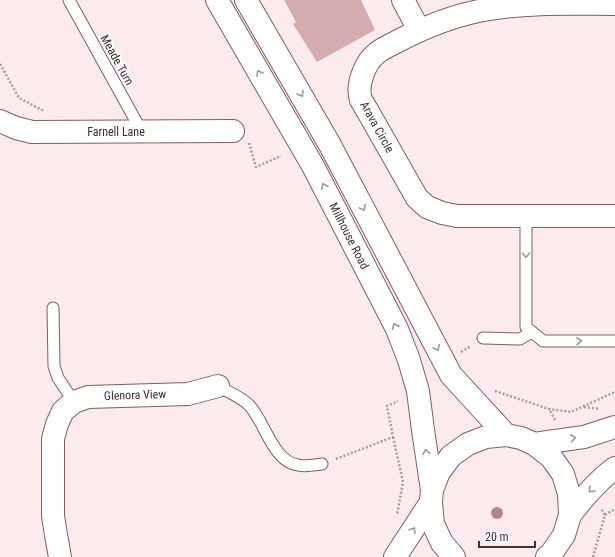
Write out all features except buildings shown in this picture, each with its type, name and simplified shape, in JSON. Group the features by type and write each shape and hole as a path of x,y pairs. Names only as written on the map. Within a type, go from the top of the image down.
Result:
{"main road":[{"name":"Millhouse Road","path":"217,0 314,166 397,329 409,360 418,391 432,496 433,524 442,543 454,557"},
{"name":"Millhouse Road","path":"246,0 330,145 451,375 506,436"},
{"path":"403,0 419,30"},
{"name":"Arava Circle","path":"615,4 533,5 491,9 458,16 419,30 377,52 369,61 360,83 361,98 418,198 428,207 442,213 457,216 615,216"},
{"name":"Farnell Lane","path":"0,121 16,128 32,132 233,131"},
{"name":"Glenora View","path":"74,402 88,397 188,394 218,386"},
{"path":"60,557 54,516 53,439 57,424 63,411 74,402"},
{"path":"534,444 584,437 615,427"},
{"path":"395,557 432,496 439,472 451,456 468,444 486,437 506,436 520,438 534,444 551,457 563,474 569,494 566,557"},
{"path":"547,557 551,554 567,525 592,490 608,473 615,468"}],"lane":[{"name":"Meade Turn","path":"69,0 142,132"},
{"path":"526,216 526,327 543,341 615,341"},
{"path":"52,308 54,366 58,378 74,402"},
{"path":"483,338 520,339 532,332"},
{"name":"Glenora View","path":"218,386 244,400 250,406 277,453 286,461 296,465 322,464"}],"path":[{"path":"396,518 403,482 387,406 418,391"},
{"path":"322,464 393,437"},
{"path":"593,557 605,515 615,510"}]}
